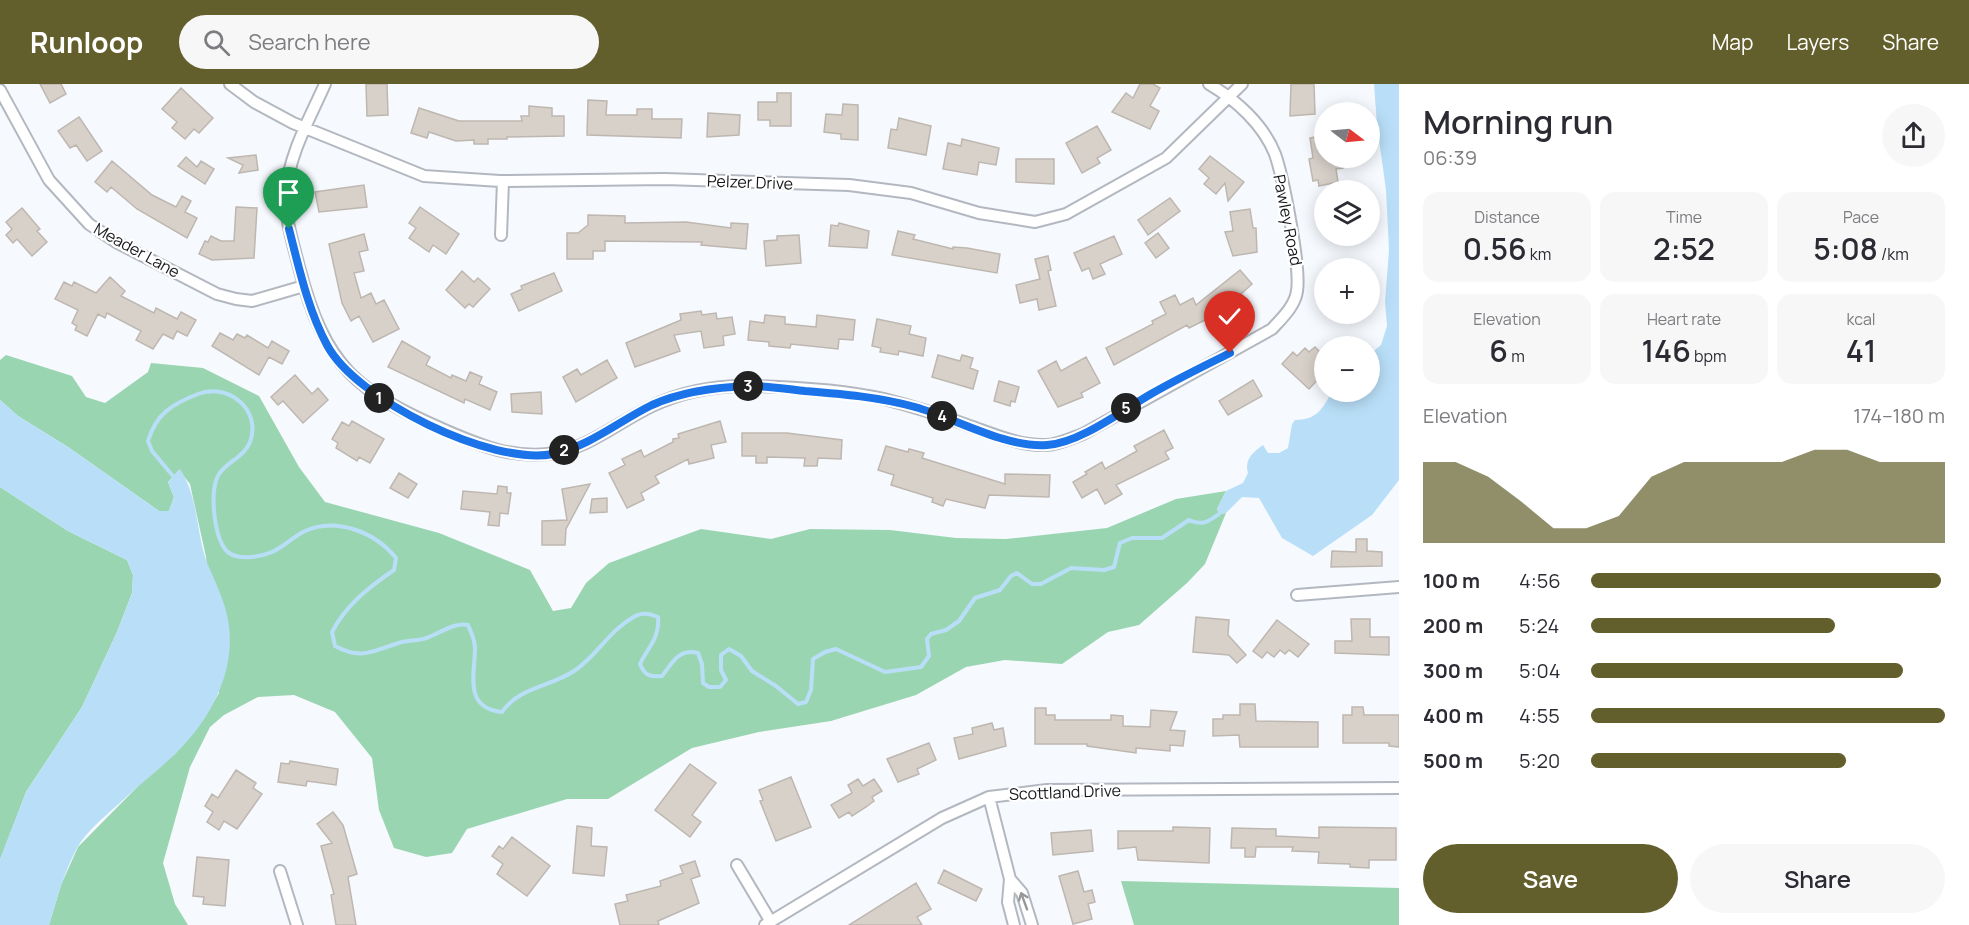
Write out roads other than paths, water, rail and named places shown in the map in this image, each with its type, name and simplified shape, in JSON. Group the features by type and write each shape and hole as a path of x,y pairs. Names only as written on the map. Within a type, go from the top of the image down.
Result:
{"street":[{"name":"Pelzer Drive","path":"230,84 254,102 306,127 424,176 503,181 666,179 849,185 911,193 979,213 1035,222 1066,214 1166,158 1242,84"},
{"name":"Pawley Road","path":"325,84 291,162 286,193 289,229 304,286 327,346 353,378 379,398 407,414 485,448 522,456 552,454 580,446 651,406 675,396 698,390 752,386 869,396 915,407 1026,444 1049,445 1083,434 1272,329 1285,316 1295,298 1298,268 1275,153 1258,128 1230,97 1209,84"},
{"name":"Meader Lane","path":"0,90 49,180 89,224 116,242 217,294 236,300 252,300 304,286"},
{"path":"501,235 503,181"},
{"path":"1297,595 1399,587"},
{"name":"Scottland Drive","path":"768,923 942,818 989,797 1019,791 1047,790 1399,788"},
{"path":"989,797 1010,879 1008,902 1014,925"},
{"path":"737,865 768,923"},
{"path":"280,871 297,925"},
{"path":"1010,879 1022,893 1032,925"}],"water":[{"path":"1374,84 1399,84 1399,480 1372,515 1313,556 1282,538 1259,498 1242,497 1226,513 1219,514 1217,509 1226,491 1243,483 1248,473 1248,460 1256,450 1263,445 1268,453 1279,453 1288,448 1292,424 1295,420 1314,416 1326,402 1380,402 1380,346 1387,326 1385,302 1389,250 1386,190 1380,147 1380,102 1375,102"},
{"path":"0,400 18,416 68,447 159,511 169,511 174,497 168,482 180,469 190,490 206,560 225,608 230,634 226,672 211,708 175,754 81,841 72,857 49,925 0,925 0,859 26,792 82,707 117,632 132,593 133,575 127,560 68,531 0,487"}],"waterway":[{"path":"173,476 152,451 148,441 160,417 173,406 198,394 209,391 231,395 247,410 252,430 248,447 219,474 216,481 214,512 218,533 225,549 234,556 261,555 276,550 315,527 341,526 366,534 396,558 394,570 367,590 344,613 332,632 335,646 353,653 368,653 402,642 426,638 453,626 468,625 475,645 473,679 476,697 481,704 502,712 517,697 574,671 624,624 635,616 645,614 658,617 655,637 640,664 648,675 662,676 681,655 691,652 698,653 702,664 703,683 709,687 720,687 726,680 721,670 721,655 729,649 741,656 752,671 776,686 798,704 806,702 811,690 813,659 825,652 836,649 885,672 921,667 929,656 927,639 931,634 946,630 959,621 975,598 1000,590 1011,576 1017,573 1032,584 1041,584 1071,568 1104,570 1114,567 1120,543 1132,538 1162,538 1189,520 1198,523 1205,522 1219,514"}]}
